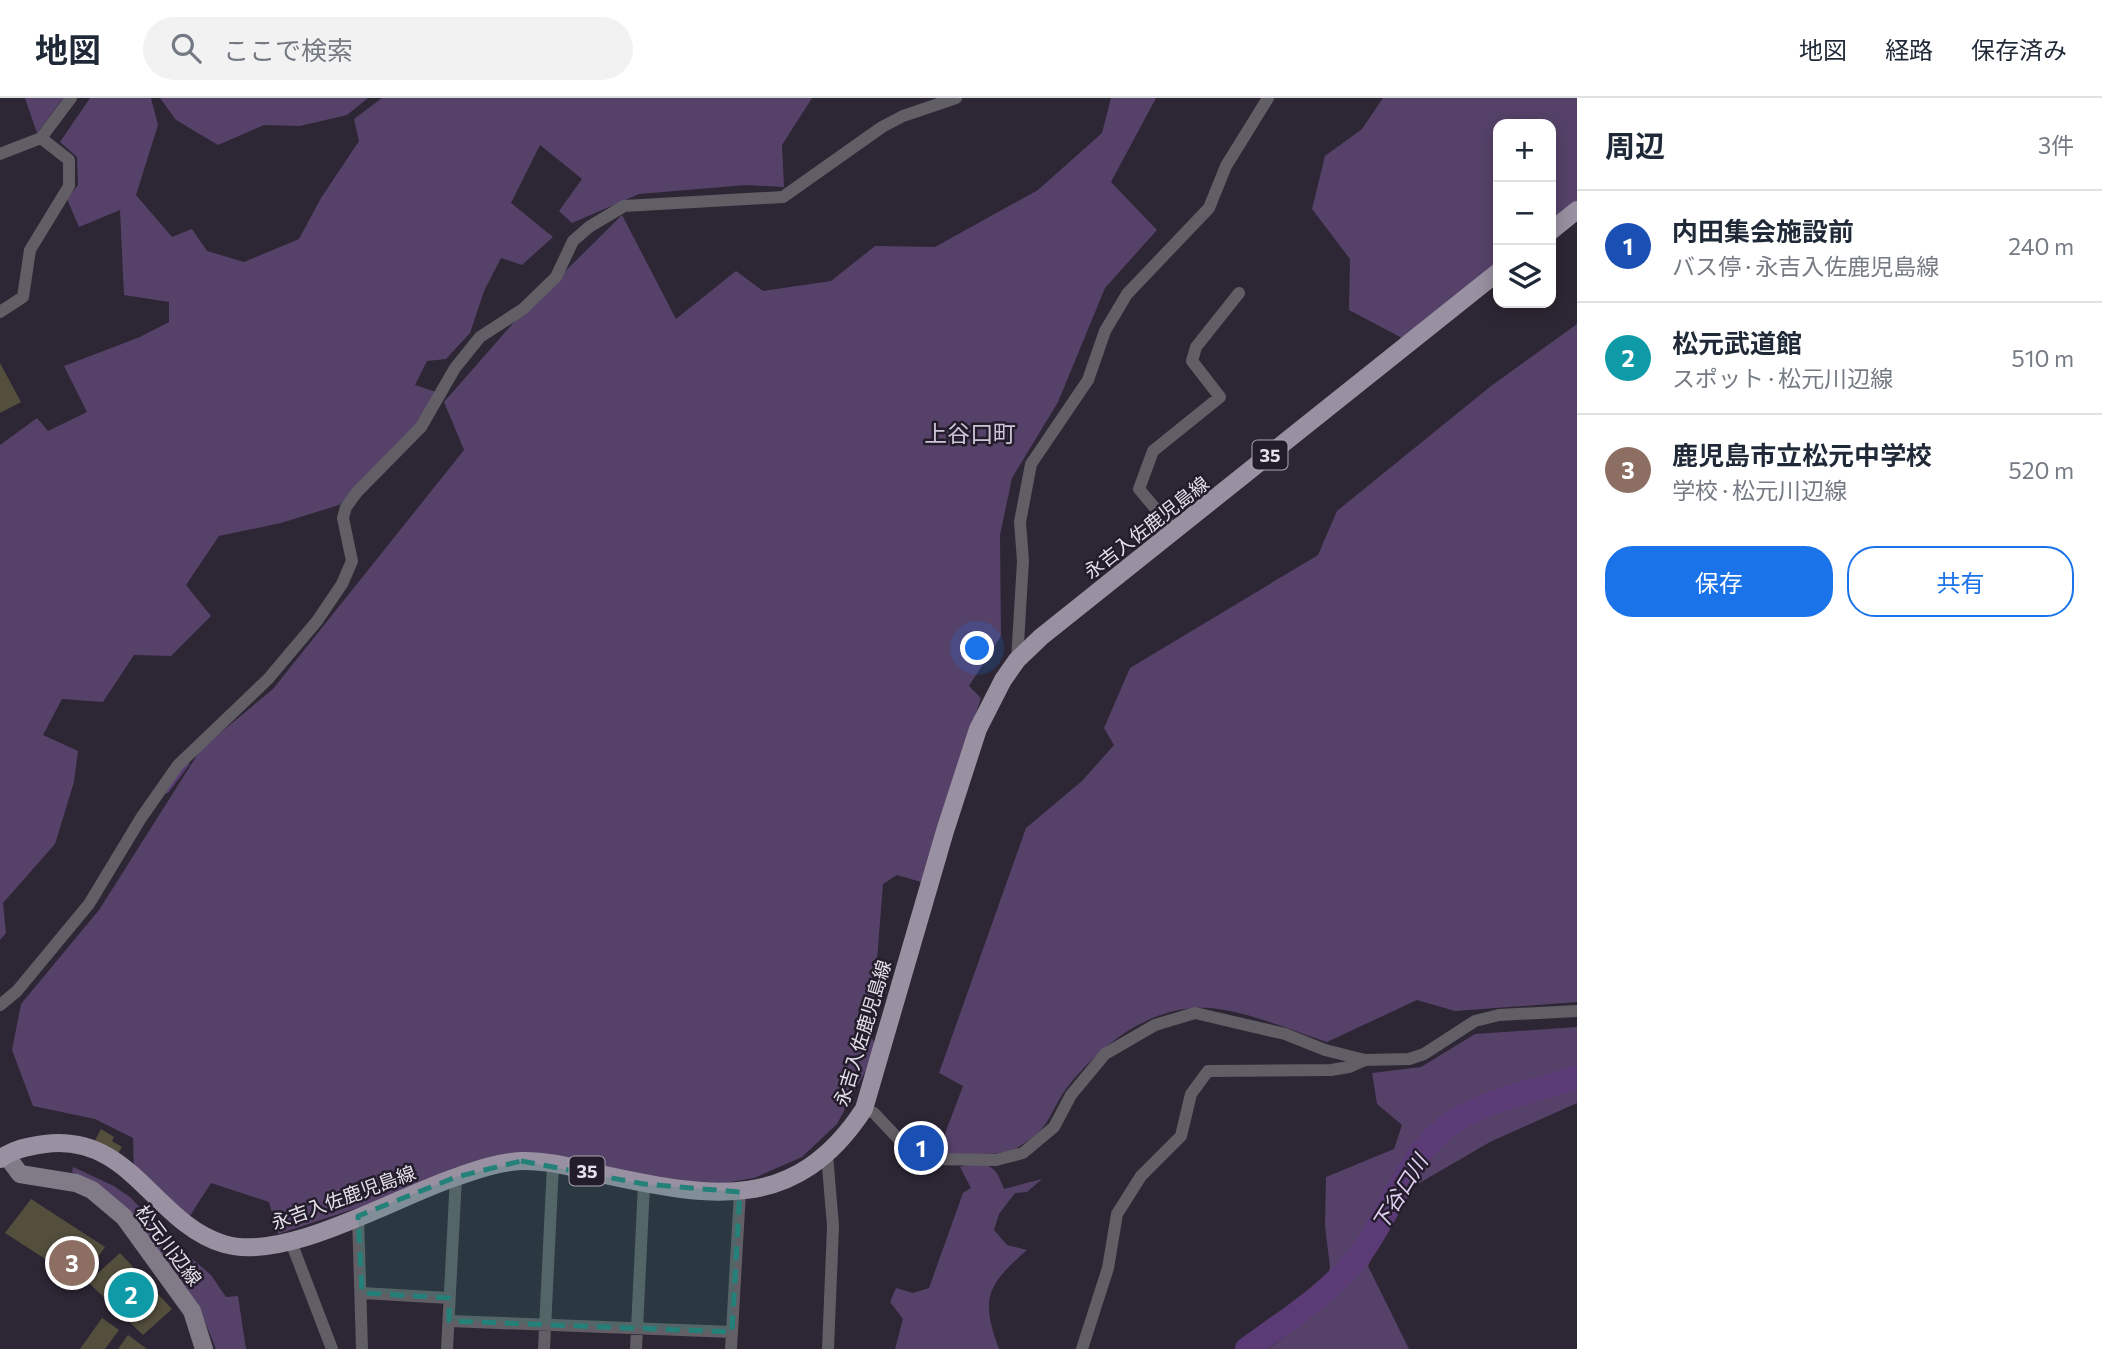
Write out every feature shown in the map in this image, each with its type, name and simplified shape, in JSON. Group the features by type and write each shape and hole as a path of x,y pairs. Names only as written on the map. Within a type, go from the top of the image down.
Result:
{"main road":[{"path":"1556,227 1577,210"},
{"name":"永吉入佐鹿児島線","path":"3,1157 30,1146 53,1143 79,1146 103,1153 128,1168 185,1224 223,1244 257,1249 291,1242 456,1177 521,1161 553,1164 645,1184 715,1193 772,1186 792,1177 827,1155 848,1134 864,1109 945,831 978,729 989,704 1017,660 1041,637 1493,276"},
{"name":"松元川辺線","path":"3,1157 20,1174 76,1183 92,1190 124,1217 192,1311 204,1349"}],"street":[{"path":"0,154 40,138 71,98"},
{"path":"0,1005 33,972 89,905 141,818 178,765 268,679 317,621 342,584 352,561 343,518 357,492 421,427 449,376 480,337 523,309 556,277 573,241 624,206 641,202 783,197 882,127 903,116 956,98"},
{"path":"1017,660 1023,561 1020,522 1031,464 1087,380 1105,331 1127,294 1209,208 1226,166 1268,98"},
{"path":"0,312 23,297 30,250 69,186 69,160 40,138"},
{"path":"1175,531 1139,489 1153,451 1220,397 1192,361 1196,347 1239,293"},
{"path":"864,1109 874,1114 906,1147 928,1159 996,1160 1023,1153 1054,1128 1070,1095 1105,1054 1155,1025 1195,1013 1285,1034 1325,1050 1365,1060 1409,1059 1424,1054 1475,1021 1499,1015 1577,1011"},
{"path":"1082,1349 1108,1268 1117,1214 1141,1175 1181,1136 1191,1094 1208,1071 1331,1070 1349,1067 1365,1060"},
{"path":"827,1155 833,1226 828,1349"},
{"path":"544,1349 553,1164"},
{"path":"447,1349 456,1177"},
{"path":"636,1349 645,1184"},
{"path":"731,1349 740,1192"},
{"path":"358,1216 362,1349"},
{"path":"291,1242 332,1349"},
{"path":"362,1293 449,1298"},
{"path":"449,1321 637,1326 732,1332"}],"highlighted area":[{"path":"521,1161 644,1184 740,1192 732,1332 449,1321 449,1298 362,1293 358,1216 456,1177"}],"shaded area":[{"path":"25,98 63,98 37,133"},
{"path":"90,98 151,98 158,125 136,195 172,237 192,229 207,251 244,262 299,239 321,198 359,141 354,119 382,98 812,98 782,145 784,187 746,185 639,194 572,223 559,211 582,179 540,145 511,203 553,237 522,265 501,258 484,291 470,333 446,359 427,361 415,385 436,392 413,430 339,505 281,523 219,536 186,585 211,616 171,656 134,655 103,702 62,699 43,735 78,751 74,782 55,844 3,903 6,933 0,940 0,445 37,418 48,431 87,412 64,366 140,337 169,322 169,302 124,295 120,210 79,227 67,199 78,185 77,157 60,142"},
{"path":"160,98 368,98 347,115 300,126 264,125 218,145 176,120"},
{"path":"1111,98 1156,98 1111,182 1157,230 1105,288 1058,402 1012,478 1000,535 1001,636 969,686 981,698 921,882 897,875 883,884 871,1037 878,1048 837,1124 802,1157 754,1178 713,1185 641,1175 525,1153 278,1234 269,1202 211,1183 188,1219 134,1175 133,1138 95,1119 33,1106 12,1050 21,1004 99,910 201,749 273,689 464,450 444,402 515,321 622,215 676,319 736,271 763,291 831,281 875,246 935,247 1038,190 1102,133"},
{"path":"1383,98 1577,98 1577,201 1556,218 1556,119 1493,119 1493,267 1402,338 1349,310 1350,259 1312,209 1325,156 1362,129"},
{"path":"1577,324 1577,1002 1455,1011 1417,1000 1327,1042 1222,1010 1188,1009 1167,1013 1128,1031 1110,1043 1066,1089 1038,1133 1020,1146 993,1154 942,1154 943,1139 963,1086 939,1073 1026,828 1082,781 1114,745 1104,728 1130,668 1318,555 1337,511 1491,386"},
{"path":"1577,1027 1577,1103 1490,1142 1404,1192 1368,1266 1409,1349 1268,1349 1322,1309 1330,1267 1325,1226 1326,1177 1394,1149 1402,1125 1377,1104 1372,1073 1421,1067 1475,1034"},
{"path":"976,1163 995,1170 1004,1189 1042,1179 1027,1192 1015,1193 999,1214 994,1230 1007,1245 1027,1250 1003,1273 991,1294 990,1317 999,1349 895,1349 903,1319 890,1302 896,1288 913,1293 929,1288 963,1193 971,1188 960,1167"},
{"path":"73,1167 114,1186 131,1198 168,1238 211,1275 226,1297 238,1296 246,1349 216,1349 199,1307 100,1189 72,1172"}],"building":[{"path":"0,363 21,402 0,413"},
{"path":"101,1129 114,1137 112,1141 122,1147 116,1157 93,1144"},
{"path":"31,1199 105,1247 81,1282 5,1233"},
{"path":"120,1253 172,1309 143,1335 88,1282"},
{"path":"102,1318 119,1330 105,1349 80,1349"},
{"path":"128,1335 147,1349 118,1349"}],"waterway":[{"path":"167,791 187,764"},
{"name":"下谷口川","path":"1247,1349 1306,1307 1346,1271 1370,1240 1410,1169 1436,1136 1452,1123 1481,1108 1577,1077"}],"place":[{"name":"内田集会施設前","path":"921,1148"},
{"name":"鹿児島市立松元中学校","path":"72,1263"},
{"name":"松元武道館","path":"131,1295"}],"district":[{"name":"上谷口町","path":"970,433"}]}
